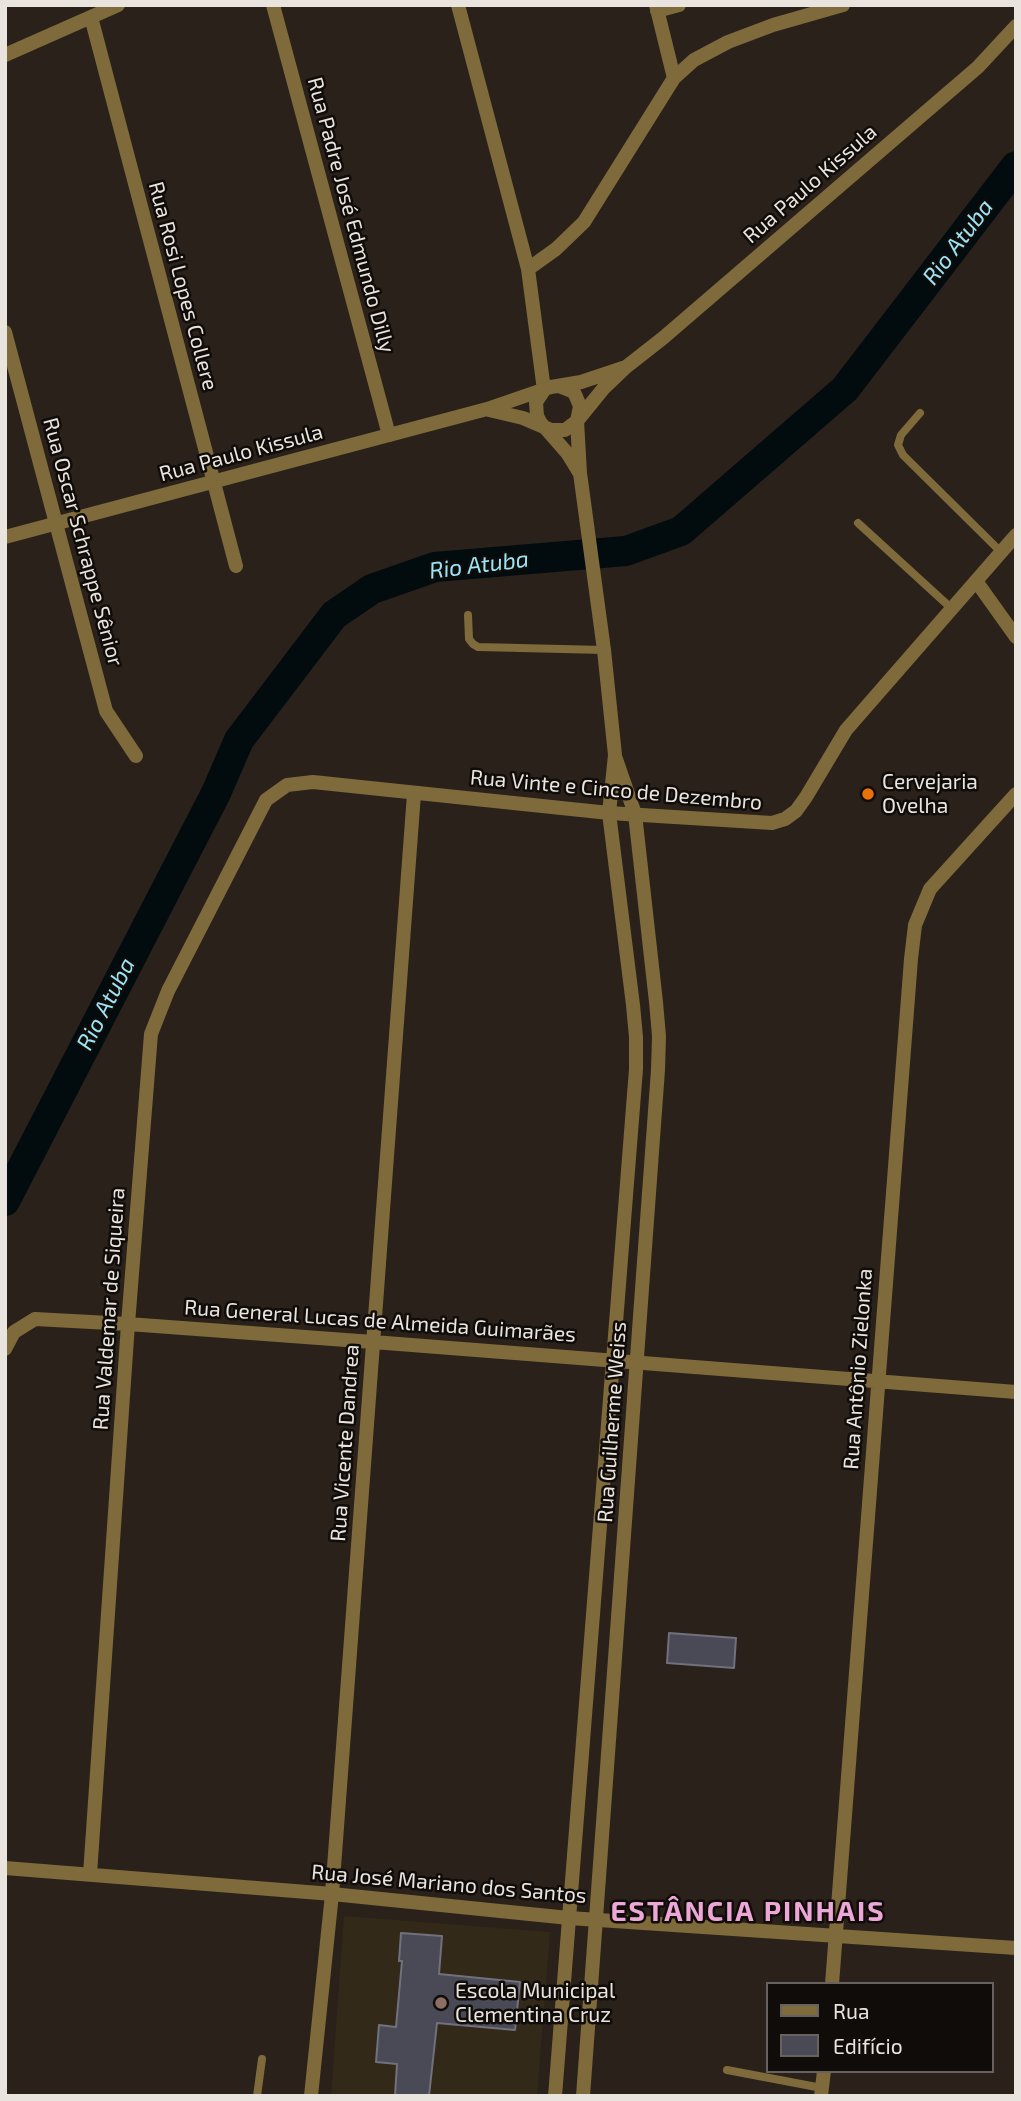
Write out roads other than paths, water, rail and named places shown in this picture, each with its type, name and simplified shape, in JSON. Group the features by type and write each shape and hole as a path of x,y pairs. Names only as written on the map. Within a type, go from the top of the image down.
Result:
{"street":[{"path":"5,55 118,5"},
{"name":"Rua Padre José Edmundo Dilly","path":"273,5 389,435"},
{"path":"458,5 528,269 544,390"},
{"path":"674,78 657,8 679,5"},
{"path":"528,269 556,249 584,222 674,78 694,60 728,41 773,24 818,8 843,5"},
{"name":"Rua Rosi Lopes Collere","path":"91,17 236,566"},
{"name":"Rua Paulo Kissula","path":"577,421 626,367 978,67 1016,26"},
{"name":"Rua Oscar Schrappe Sênior","path":"5,332 106,711 136,756"},
{"name":"Rua Paulo Kissula","path":"559,386 601,377 626,367"},
{"path":"545,427 558,432 572,427 577,421 580,414 578,399 573,392 559,386 544,390 535,409 540,422 569,454 580,473"},
{"name":"Rua Paulo Kissula","path":"5,537 487,410 544,390"},
{"name":"Rua Paulo Kissula","path":"487,410 523,418 545,427"},
{"name":"Rua Guilherme Weiss","path":"555,2096 636,1069 636,1037 609,813 615,755 580,473 577,421"},
{"name":"Rua Vinte e Cinco de Dezembro","path":"288,785 313,782 609,813 772,823 785,819 796,811 806,797 846,730 1016,535"},
{"path":"975,581 1016,637"},
{"name":"Rua Guilherme Weiss","path":"583,2096 638,1363 659,1035 635,814 615,755"},
{"name":"Rua Valdemar de Siqueira","path":"90,1874 151,1034 168,991 266,800 288,785"},
{"name":"Rua Vicente Dandrea","path":"311,2096 332,1894 414,794"},
{"name":"Rua Antônio Zielonka","path":"832,1982 909,973 915,925 930,889 1016,794"},
{"name":"Rua General Lucas de Almeida Guimarães","path":"5,1349 14,1332 35,1319 373,1342 1016,1392"},
{"name":"Rua José Mariano dos Santos","path":"5,1868 332,1894 569,1918 1016,1948"},
{"path":"822,2092 824,2073"}],"lane":[{"path":"920,413 901,435 898,445 903,455 1001,552"},
{"path":"858,523 951,608"},
{"path":"468,615 469,639 478,646 604,650"},
{"path":"257,2096 262,2059"},
{"path":"727,2070 822,2092"}],"waterway":[{"name":"Rio Atuba","path":"5,1201 216,793 239,740 334,615 372,589 435,567 626,551 681,531 845,389 1016,166"}],"place":[{"name":"Cervejaria Ovelha","path":"868,794"},
{"name":"Escola Municipal Clementina Cruz","path":"441,2003"}],"district":[{"name":"ESTÂNCIA PINHAIS","path":"748,1912"}]}
